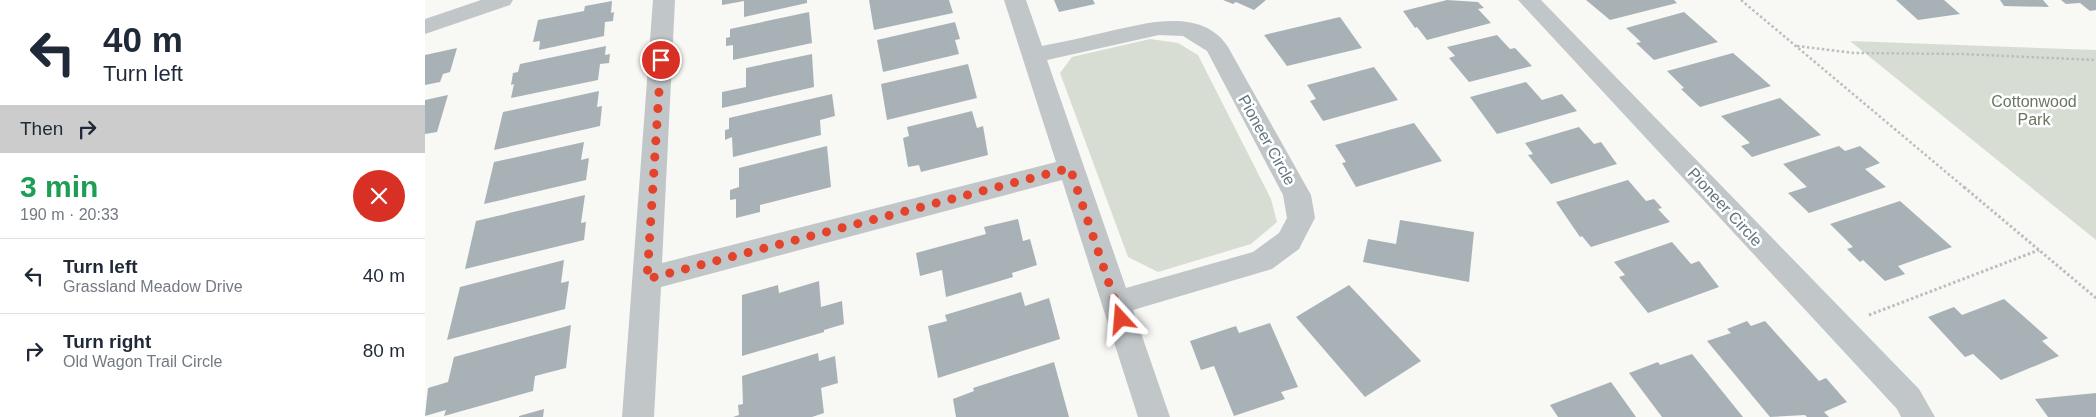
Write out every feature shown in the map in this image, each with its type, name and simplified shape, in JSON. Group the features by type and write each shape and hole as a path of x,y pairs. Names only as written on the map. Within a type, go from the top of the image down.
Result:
{"street":[{"path":"425,26 502,0"},
{"path":"638,417 664,0"},
{"path":"1015,0 1154,417"},
{"name":"Pioneer Circle","path":"1529,0 1839,327 1907,400 1919,417"},
{"name":"Pioneer Circle","path":"1033,56 1159,28 1179,28 1200,33 1217,47 1297,195 1301,218 1289,242 1262,261 1116,303"},
{"path":"647,279 1070,168"}],"path":[{"path":"1741,0 2096,298"},
{"path":"1796,46 1854,52 1962,54 2096,60"},
{"path":"1839,327 2039,250"}],"green space":[{"path":"1150,39 1178,43 1198,55 1271,199 1277,222 1251,244 1158,272 1128,257 1060,73 1072,57"},
{"name":"Cottonwood Park","path":"1850,41 2096,50 2096,240"}],"building":[{"path":"722,0 807,0 807,3 744,17 744,1 722,5"},
{"path":"869,0 949,0 953,13 874,30"},
{"path":"1054,0 1093,0 1095,4 1059,12"},
{"path":"1223,0 1266,0 1254,10 1236,2 1233,4"},
{"path":"1447,0 1478,2 1484,8 1478,9 1491,23 1427,40 1417,27 1415,28 1403,11"},
{"path":"1586,0 1674,0 1677,3 1610,20"},
{"path":"1896,0 1944,0 1960,14 1918,20"},
{"path":"2000,0 2043,0 2049,7 2004,6"},
{"path":"2061,0 2096,0 2096,10 2090,11 2080,3 2066,4"},
{"path":"612,1 611,13 614,12 613,21 605,22 604,36 539,50 540,41 533,42 538,20 584,11 585,6"},
{"path":"809,12 812,43 733,60 733,45 726,46 726,38 730,37 730,29"},
{"path":"1684,12 1718,42 1654,60 1636,43 1641,42 1626,28"},
{"path":"1340,17 1362,48 1287,66 1264,35"},
{"path":"955,22 960,39 955,40 959,54 883,72 877,40"},
{"path":"1497,35 1510,49 1515,48 1532,66 1469,82 1449,58 1455,56 1447,47"},
{"path":"606,46 605,55 610,54 609,63 600,64 598,80 511,98 514,84 511,85 513,73 518,72 520,64"},
{"path":"457,48 450,72 443,74 440,82 425,85 425,55"},
{"path":"1733,53 1771,86 1700,107 1681,89 1684,88 1667,71"},
{"path":"812,54 814,87 722,108 722,92 746,87 746,68"},
{"path":"968,64 977,98 887,120 881,84"},
{"path":"1374,67 1398,100 1323,121 1310,101 1316,99 1307,85"},
{"path":"1526,82 1542,100 1562,94 1577,111 1497,134 1470,97"},
{"path":"599,91 597,107 602,106 600,126 494,150 503,112"},
{"path":"832,94 835,116 820,120 821,135 733,157 732,137 725,140 725,130 729,129 729,118"},
{"path":"448,95 437,132 425,134 425,100"},
{"path":"1780,98 1821,135 1752,157 1741,146 1750,143 1721,116"},
{"path":"972,111 977,128 983,126 988,155 921,172 919,165 908,167 903,138 909,136 907,127"},
{"path":"1414,123 1442,161 1356,187 1342,163 1346,162 1335,145"},
{"path":"1579,127 1594,144 1601,142 1617,164 1551,184 1528,155 1533,154 1525,143"},
{"path":"584,142 581,160 589,158 586,180 484,204 494,162"},
{"path":"827,146 831,187 760,205 760,212 736,218 736,199 730,200 730,190 739,187 739,168"},
{"path":"1839,146 1845,151 1860,146 1880,163 1865,169 1886,187 1809,213 1788,193 1807,187 1783,164"},
{"path":"1628,180 1646,201 1654,199 1662,208 1658,209 1670,222 1591,247 1582,236 1580,237 1556,202"},
{"path":"585,195 581,223 586,222 584,240 465,269 476,221"},
{"path":"1900,201 1952,247 1898,266 1905,274 1885,281 1863,260 1860,262 1847,249 1853,247 1830,224"},
{"path":"1018,219 1023,241 1030,239 1037,265 1012,273 1013,277 946,297 942,270 920,276 916,253 986,234 984,227"},
{"path":"1400,220 1474,232 1469,282 1363,262 1368,239 1396,244"},
{"path":"1672,242 1691,264 1699,261 1719,287 1648,313 1619,277 1625,275 1614,262"},
{"path":"564,260 561,283 569,281 565,309 447,340 460,287"},
{"path":"819,281 821,307 842,301 844,324 824,330 824,332 742,356 742,295 778,285 779,293"},
{"path":"1349,285 1421,361 1365,397 1296,317"},
{"path":"1021,292 1025,306 1049,298 1060,339 938,378 928,326 947,321 945,315"},
{"path":"2004,299 2048,338 2042,341 2059,356 2001,380 1973,354 1965,357 1928,317 1954,307 1962,315"},
{"path":"1747,321 1751,326 1765,321 1819,381 1826,378 1847,402 1824,412 1829,417 1807,417 1805,415 1770,417 1707,341 1731,333 1727,329"},
{"path":"1270,323 1298,387 1281,392 1285,399 1234,416 1214,366 1201,370 1190,341 1236,326 1239,333"},
{"path":"571,325 566,368 535,376 533,391 444,416 446,410 425,416 428,388 448,382 454,357"},
{"path":"818,353 819,361 835,356 838,383 821,388 824,413 812,417 733,417 739,415 738,405 743,404 742,376"},
{"path":"1692,354 1743,417 1662,417 1629,373 1658,362 1660,365"},
{"path":"1054,362 1069,417 956,417 953,399 974,391 973,388"},
{"path":"1611,382 1636,417 1558,417 1550,405"},
{"path":"2096,393 2096,417 2048,417 2035,399"},
{"path":"544,409 543,417 519,417 519,416"}],"route":[{"path":"661,60 647,279 1070,168 1121,319"}]}
